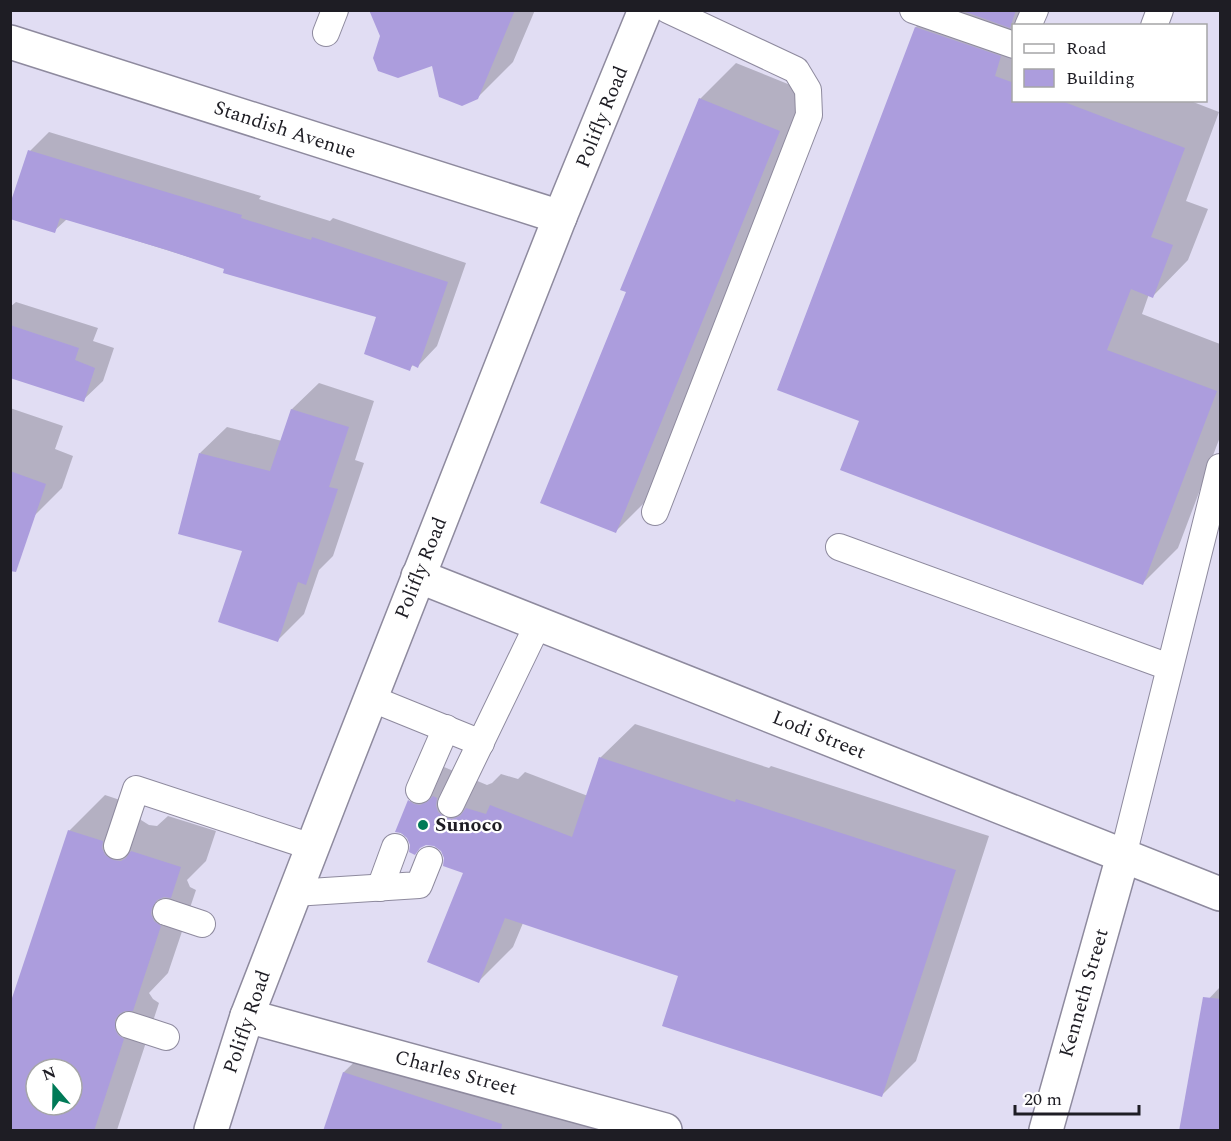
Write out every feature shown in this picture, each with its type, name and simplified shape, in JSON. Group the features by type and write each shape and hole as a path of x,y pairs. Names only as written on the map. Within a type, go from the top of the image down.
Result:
{"street":[{"name":"Polifly Road","path":"211,1131 247,1016 294,893 560,217 645,10"},
{"name":"Standish Avenue","path":"10,42 560,217"},
{"name":"Lodi Street","path":"418,576 1221,894"},
{"name":"Kenneth Street","path":"1046,1131 1123,856"},
{"name":"Charles Street","path":"247,1016 665,1131"}],"lane":[{"path":"655,512 809,115 808,90 796,70 668,10"},
{"path":"913,10 1012,44"},
{"path":"1029,24 1035,10"},
{"path":"1123,856 1221,467"},
{"path":"839,547 1169,667"},
{"path":"452,804 538,624"},
{"path":"370,698 481,743"},
{"path":"419,790 446,728"},
{"path":"117,846 136,789 312,847"},
{"path":"380,888 395,847"},
{"path":"294,893 419,885 429,860"},
{"path":"166,912 202,924"},
{"path":"129,1025 166,1037"}],"building":[{"path":"369,10 515,10 478,99 462,106 439,97 432,66 398,78 378,71 373,58 380,36"},
{"path":"960,10 1016,10 1010,28"},
{"path":"915,27 1001,56 995,76 1012,82 1012,102 1064,102 1185,148 1151,237 1173,245 1153,298 1131,289 1107,350 1217,391 1143,585 840,470 859,421 777,390"},
{"path":"699,98 780,131 616,533 540,503 626,292 620,290"},
{"path":"28,150 242,215 241,218 311,240 312,237 448,282 418,368 412,365 410,371 364,354 376,317 223,273 224,269 60,218 55,233 10,219 10,204"},
{"path":"10,325 79,348 75,360 95,368 84,402 10,378"},
{"path":"291,409 349,427 329,487 338,489 306,585 298,582 278,642 218,622 242,551 178,534 199,453 270,471"},
{"path":"10,471 46,484 16,572 10,571"},
{"path":"599,757 735,802 736,799 956,870 882,1097 662,1026 678,976 505,918 479,983 427,962 463,873 443,866 444,858 441,851 434,846 426,845 420,848 415,855 409,852 410,845 407,838 395,832 408,800 420,805 433,796 437,798 438,812 452,819 460,816 466,808 486,814 490,805 572,837"},
{"path":"68,830 103,841 102,848 105,855 113,860 121,861 131,851 181,867 171,898 164,897 157,900 152,908 151,914 154,921 161,926 133,1011 119,1014 115,1020 115,1029 124,1039 94,1131 10,1131 10,1004"},
{"path":"1203,997 1221,999 1221,1131 1179,1131"},
{"path":"343,1072 502,1124 501,1131 323,1131"}],"place":[{"name":"Sunoco","path":"423,825"}]}
